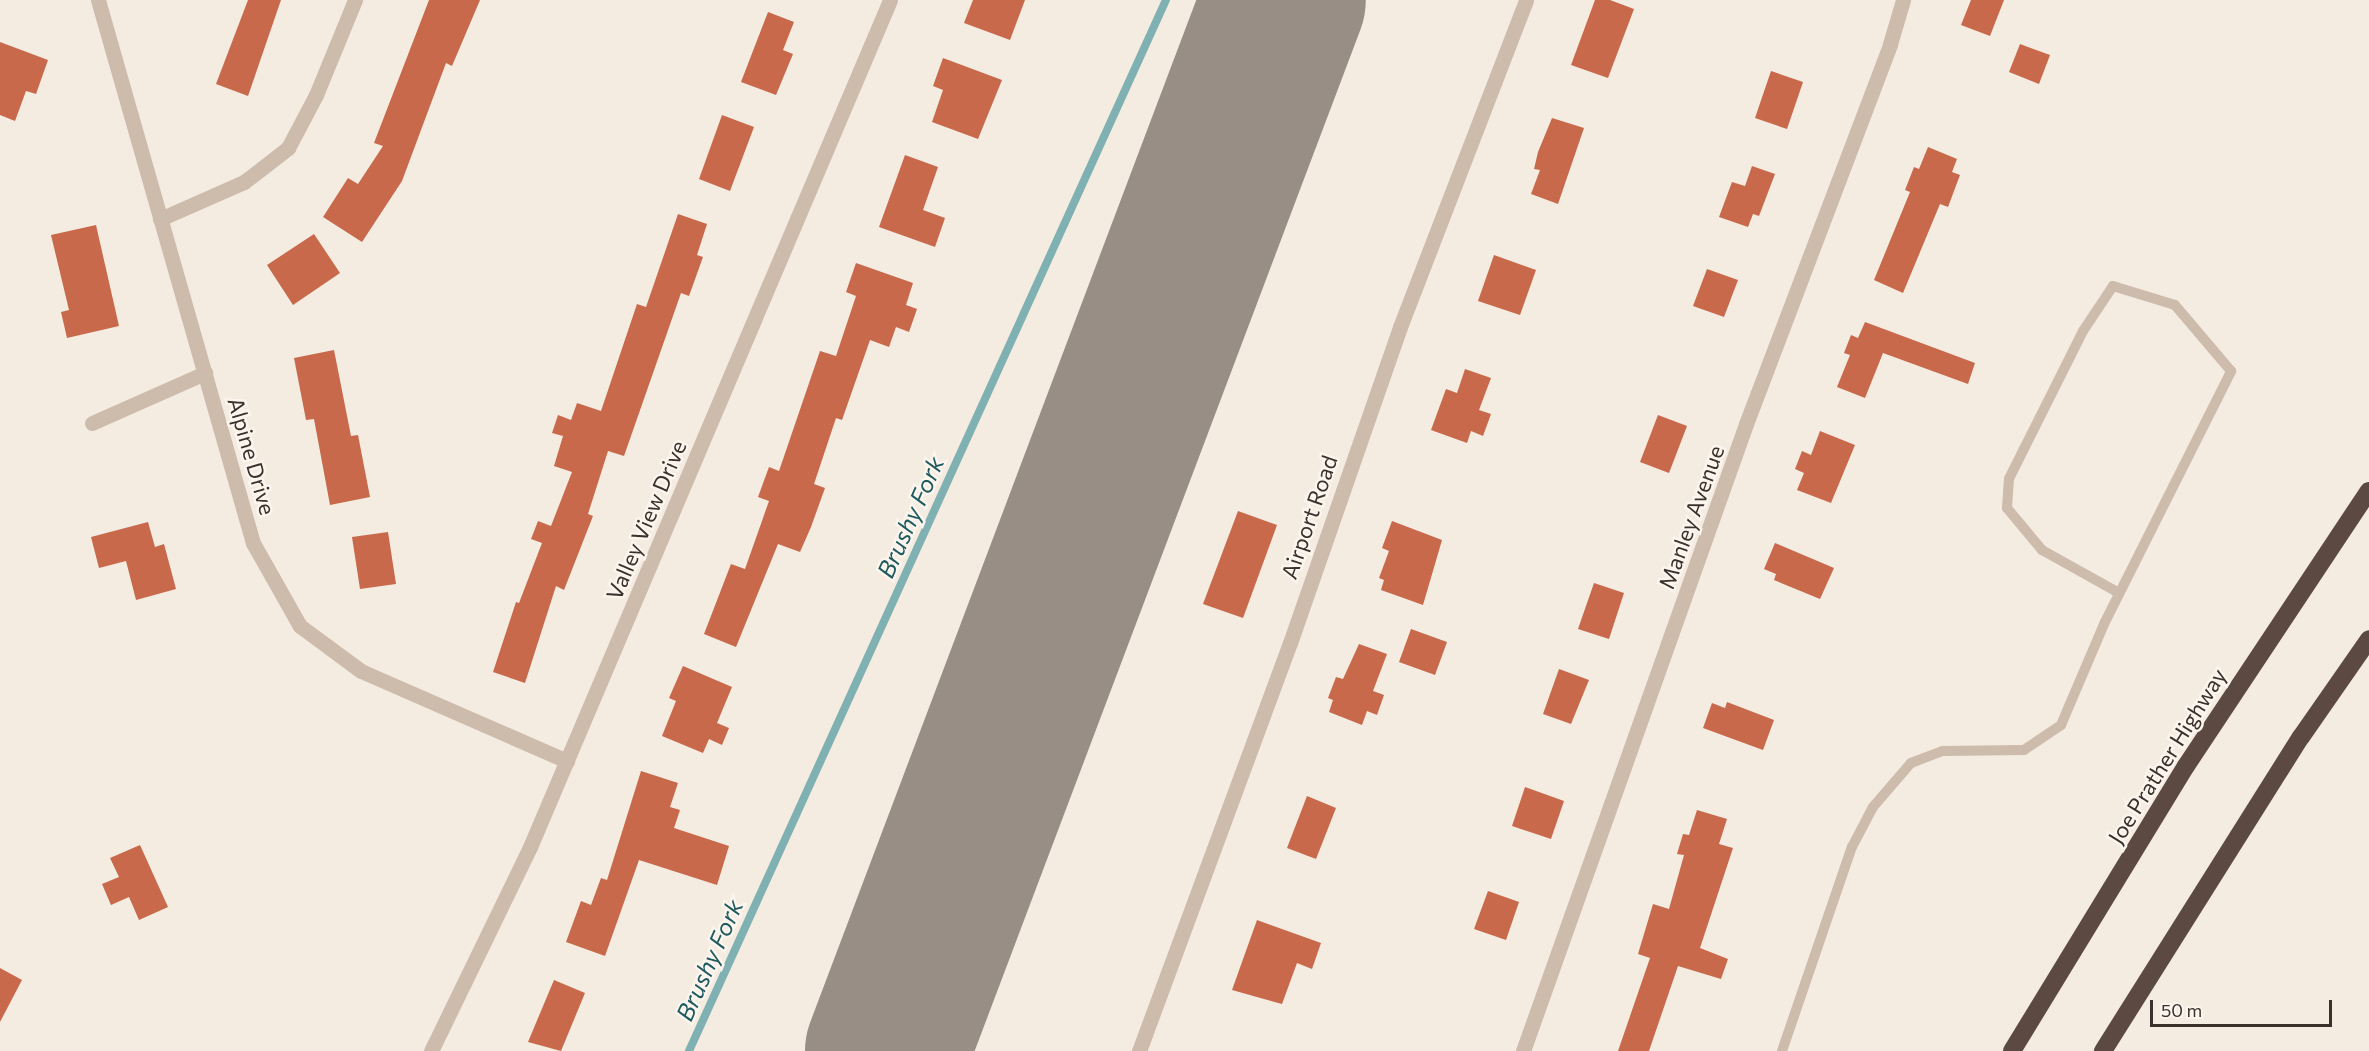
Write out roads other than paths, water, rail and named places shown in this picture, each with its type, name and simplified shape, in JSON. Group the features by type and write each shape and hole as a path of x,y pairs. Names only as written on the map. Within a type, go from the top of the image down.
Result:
{"highway":[{"name":"Joe Prather Highway","path":"2012,1051 2186,766 2369,491"},
{"path":"2103,1051 2301,737 2369,639"}],"street":[{"name":"Alpine Drive","path":"98,0 254,543 300,626 361,671 567,761"},
{"path":"160,219 243,182 288,148 316,95 355,0"},
{"name":"Valley View Drive","path":"432,1051 483,951 567,761 890,0"},
{"name":"Airport Road","path":"1138,1051 1290,643 1400,327 1526,0"},
{"name":"Manley Avenue","path":"1523,1051 1746,424 1890,44 1903,0"},
{"path":"92,423 205,373"}],"lane":[{"path":"1782,1051 1852,847 1873,807 1911,764 1943,751 2024,750 2061,725 2119,593 2231,371 2175,305 2113,286 2083,331 2009,478 2007,507 2042,550 2119,593"}],"waterway":[{"name":"Brushy Fork","path":"689,1051 1166,0"}]}
